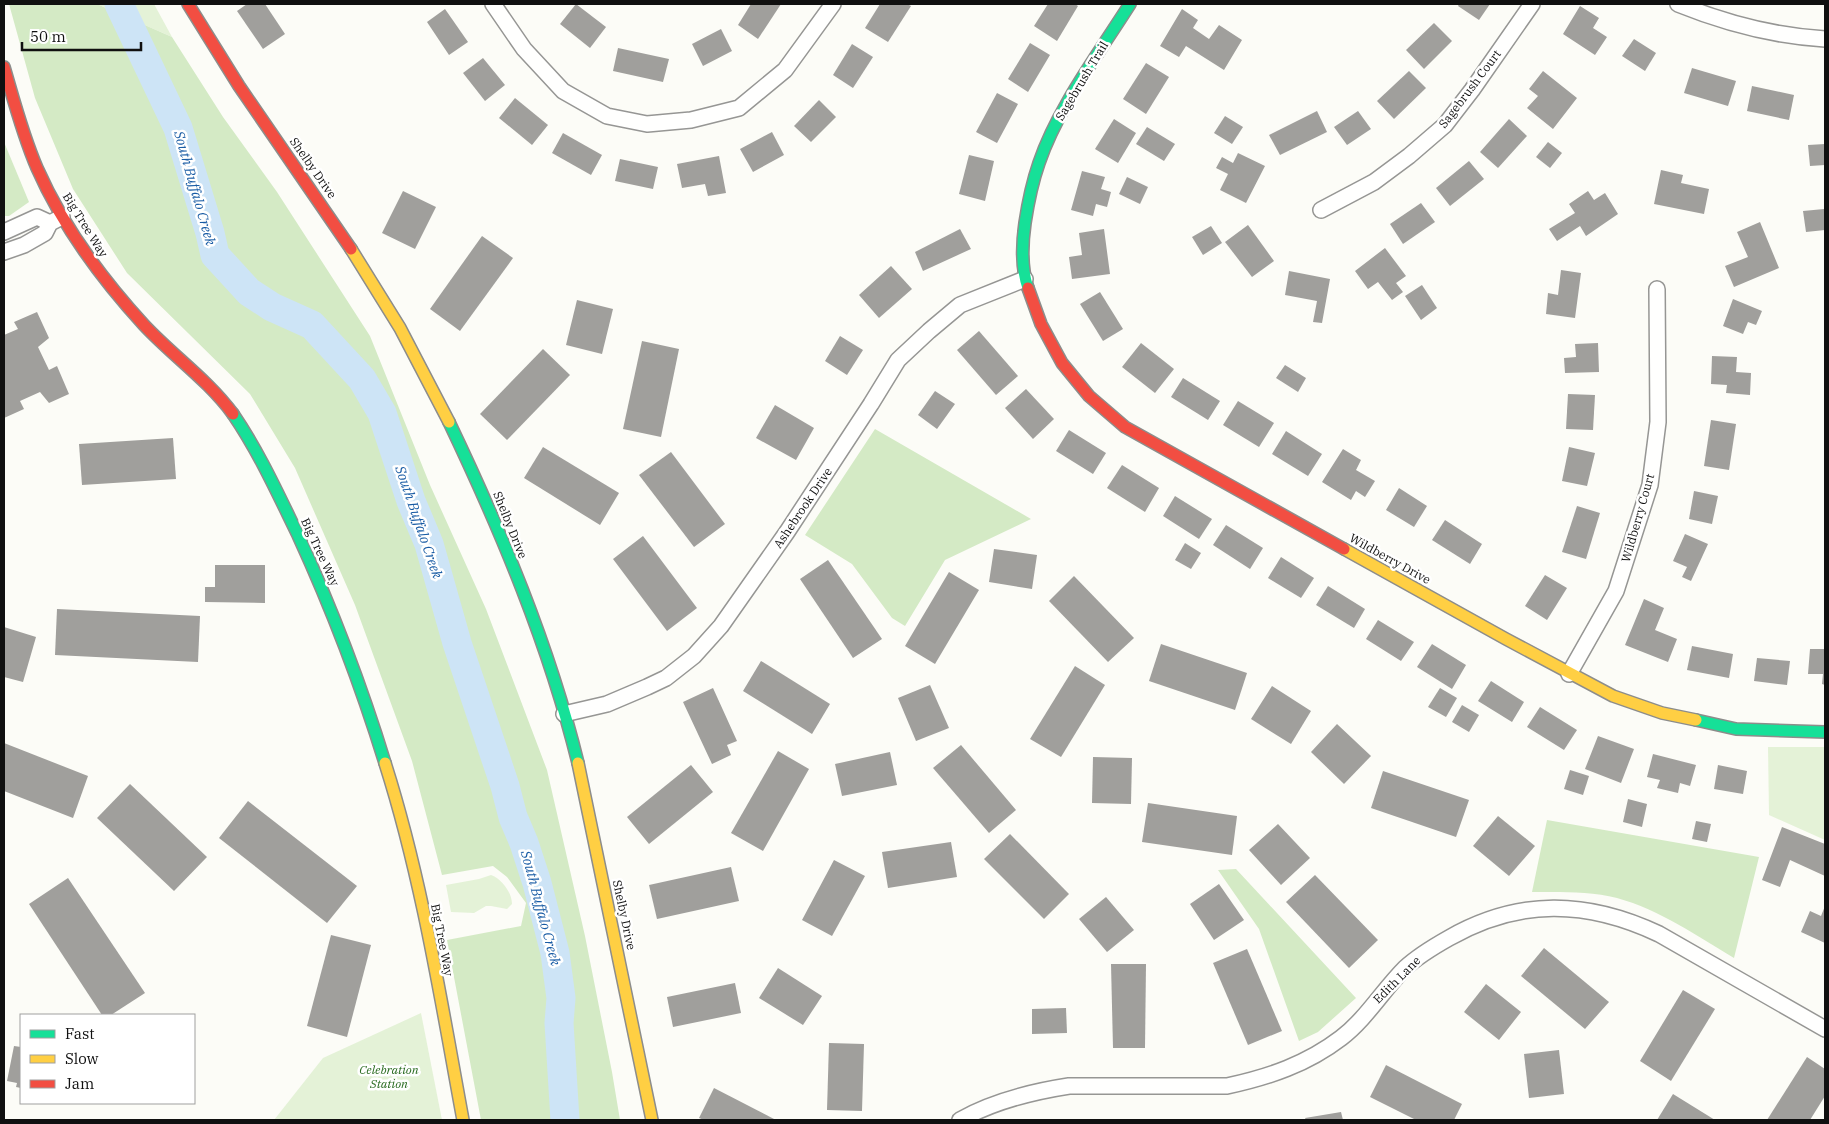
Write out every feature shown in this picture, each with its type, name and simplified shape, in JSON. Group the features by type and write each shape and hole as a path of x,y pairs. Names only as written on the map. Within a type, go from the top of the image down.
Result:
{"street":[{"name":"Shelby Drive","path":"188,4 213,48 318,198 400,328 459,441 487,503 532,617 564,714 582,785 652,1120"},
{"path":"493,4 524,50 563,91 607,116 647,124 691,120 739,108 785,70 833,4"},
{"name":"Sagebrush Trail","path":"1025,280 1022,239 1029,197 1040,162 1060,114 1130,4"},
{"name":"Sagebrush Court","path":"1321,210 1374,182 1410,156 1445,125 1532,4"},
{"path":"1678,4 1750,28 1800,38 1825,39"},
{"name":"Big Tree Way","path":"4,67 18,120 44,183 56,220 122,301 152,333 216,393 236,419 276,488 326,599 366,704 408,847 464,1120"},
{"path":"4,232 37,217 56,220"},
{"path":"4,252 24,245 45,233 56,220"},
{"name":"Ashebrook Drive","path":"564,714 607,704 648,687 666,678 694,656 721,626 787,532 872,404 898,360 960,305 1025,280"},
{"name":"Wildberry Drive","path":"1025,280 1041,324 1062,363 1089,396 1125,427 1570,674 1614,696 1662,713 1736,729 1825,732"},
{"name":"Wildberry Court","path":"1570,674 1616,591 1650,485 1658,422 1657,289"},
{"name":"Edith Lane","path":"960,1120 1002,1100 1069,1086 1227,1086 1287,1070 1308,1060 1343,1037 1406,968 1428,950 1471,926 1510,913 1543,907 1596,912 1618,917 1641,926 1659,934 1825,1029"}],"green space":[{"path":"9,4 97,4 172,37 223,117 277,192 370,336 430,485 486,609 547,770 585,936 620,1120 481,1120 447,940 521,926 526,903 507,877 493,866 442,875 412,761 355,605 295,468 250,394 127,273 73,189 35,98"},
{"path":"97,4 154,4 172,37"},
{"path":"4,142 29,202 9,216 4,216"},
{"path":"875,429 1031,519 945,560 905,626 892,618 852,564 805,535"},
{"path":"1768,747 1825,747 1825,840 1769,815"},
{"path":"1547,820 1759,857 1734,958 1678,924 1633,903 1596,894 1532,892"},
{"path":"1236,869 1356,998 1318,1032 1299,1041 1259,929 1218,870"},
{"path":"491,875 499,880 508,891 512,904 507,909 486,906 474,913 451,912 446,885"},
{"name":"Celebration Station","path":"421,1013 442,1120 274,1120 323,1058"}],"building":[{"path":"247,4 265,4 285,34 263,49 237,11"},
{"path":"576,4 606,27 590,48 560,24"},
{"path":"751,4 781,4 758,39 738,25"},
{"path":"880,4 907,4 911,6 888,42 865,28"},
{"path":"1048,4 1075,4 1078,6 1057,41 1034,26"},
{"path":"1459,4 1490,4 1479,20 1458,6"},
{"path":"1580,6 1599,18 1593,28 1607,37 1595,55 1563,34"},
{"path":"445,9 468,42 449,55 427,22"},
{"path":"1182,9 1198,20 1193,28 1209,39 1219,25 1242,40 1224,70 1186,46 1179,57 1160,46"},
{"path":"1434,23 1452,41 1424,69 1406,50"},
{"path":"721,29 732,51 703,66 692,44"},
{"path":"1634,39 1656,53 1645,71 1622,56"},
{"path":"1030,43 1050,55 1028,92 1008,79"},
{"path":"852,44 873,57 853,88 833,75"},
{"path":"618,48 669,59 663,82 613,71"},
{"path":"483,58 505,85 485,101 463,73"},
{"path":"1146,63 1169,77 1146,114 1123,99"},
{"path":"1692,68 1736,81 1728,106 1684,93"},
{"path":"1409,71 1426,88 1394,119 1377,101"},
{"path":"1543,71 1577,98 1553,129 1527,108 1538,96 1529,89"},
{"path":"1752,86 1794,95 1789,120 1747,111"},
{"path":"997,93 1018,104 997,143 976,132"},
{"path":"515,98 548,125 532,145 499,118"},
{"path":"819,100 836,117 811,142 794,126"},
{"path":"1317,111 1327,132 1280,155 1269,135"},
{"path":"1358,111 1371,129 1347,145 1334,127"},
{"path":"1225,116 1243,127 1232,144 1214,133"},
{"path":"1114,119 1136,133 1118,163 1095,149"},
{"path":"1509,119 1527,136 1498,168 1480,152"},
{"path":"1147,127 1175,144 1164,161 1136,144"},
{"path":"772,132 784,155 753,172 740,149"},
{"path":"563,133 602,155 591,175 552,153"},
{"path":"1548,142 1562,153 1550,168 1536,157"},
{"path":"1825,144 1825,165 1810,166 1808,145"},
{"path":"1238,153 1265,166 1246,203 1220,190 1228,174 1216,168 1222,157 1233,163"},
{"path":"969,155 994,161 985,201 959,194"},
{"path":"719,156 726,193 708,196 705,184 682,188 677,164"},
{"path":"620,159 658,167 653,189 615,181"},
{"path":"1469,161 1484,179 1450,206 1436,188"},
{"path":"1661,170 1683,175 1681,183 1709,189 1704,214 1654,204"},
{"path":"1082,171 1105,177 1101,189 1111,192 1107,207 1096,204 1093,216 1071,210"},
{"path":"1127,177 1148,187 1140,204 1119,194"},
{"path":"403,191 436,207 415,249 382,233"},
{"path":"1588,191 1594,200 1605,193 1618,214 1586,236 1580,226 1557,241 1549,229 1575,213 1569,204"},
{"path":"1421,203 1435,222 1403,244 1390,224"},
{"path":"1824,209 1825,230 1806,232 1803,211"},
{"path":"1760,222 1779,268 1734,287 1725,266 1748,257 1737,232"},
{"path":"1248,225 1274,261 1252,277 1225,242"},
{"path":"1211,226 1222,243 1203,255 1192,237"},
{"path":"960,229 971,249 923,271 915,252"},
{"path":"1104,229 1110,274 1072,279 1069,257 1082,255 1079,233"},
{"path":"482,236 513,258 460,331 430,309"},
{"path":"1385,248 1406,276 1396,283 1403,292 1392,300 1378,282 1368,289 1355,271"},
{"path":"891,266 912,289 879,318 859,295"},
{"path":"1561,270 1581,273 1575,318 1546,314 1548,293 1558,295"},
{"path":"1289,271 1330,279 1322,323 1313,322 1317,301 1285,295"},
{"path":"1422,285 1437,308 1421,320 1405,296"},
{"path":"1100,292 1123,329 1103,341 1080,304"},
{"path":"1733,299 1762,311 1756,325 1748,322 1743,334 1723,326"},
{"path":"577,300 613,309 602,354 566,345"},
{"path":"37,312 49,338 38,347 49,370 57,366 69,394 49,403 40,392 20,401 24,409 4,418 4,335 18,329 14,322"},
{"path":"979,331 1018,376 996,395 957,350"},
{"path":"840,336 863,350 847,375 825,361"},
{"path":"642,341 679,349 661,437 623,429"},
{"path":"1141,343 1174,369 1155,393 1122,367"},
{"path":"1598,343 1599,372 1565,373 1564,358 1576,357 1575,344"},
{"path":"543,349 570,375 507,440 480,414"},
{"path":"1712,356 1737,357 1736,372 1751,373 1750,395 1726,393 1727,385 1711,384"},
{"path":"1285,365 1306,378 1298,392 1276,378"},
{"path":"1183,378 1220,401 1208,420 1171,397"},
{"path":"1026,389 1054,419 1033,439 1005,408"},
{"path":"935,391 955,404 937,429 918,415"},
{"path":"1568,394 1595,395 1593,430 1566,429"},
{"path":"1238,401 1274,423 1259,447 1223,425"},
{"path":"775,405 814,428 796,460 756,438"},
{"path":"1711,420 1736,424 1729,470 1704,466"},
{"path":"1069,430 1106,453 1093,474 1056,451"},
{"path":"1286,431 1322,454 1308,476 1272,454"},
{"path":"173,438 176,479 82,485 79,444"},
{"path":"543,447 619,493 600,525 524,478"},
{"path":"1569,447 1595,453 1587,486 1562,481"},
{"path":"1343,449 1361,460 1356,470 1375,481 1365,497 1356,491 1351,500 1322,482"},
{"path":"671,452 725,524 694,547 639,475"},
{"path":"1122,465 1159,488 1145,512 1107,488"},
{"path":"1399,488 1427,506 1414,527 1386,510"},
{"path":"1694,491 1718,496 1712,524 1689,519"},
{"path":"1175,496 1212,519 1199,539 1163,516"},
{"path":"1577,506 1600,513 1586,559 1562,552"},
{"path":"1445,520 1482,544 1470,564 1432,540"},
{"path":"1226,525 1263,548 1250,569 1213,545"},
{"path":"1685,534 1708,544 1691,581 1682,577 1687,567 1673,561"},
{"path":"643,536 697,608 667,631 613,559"},
{"path":"1185,543 1201,553 1191,569 1175,560"},
{"path":"994,549 1037,555 1032,589 989,582"},
{"path":"1281,557 1314,578 1301,598 1268,578"},
{"path":"828,560 882,639 853,658 800,579"},
{"path":"215,565 265,565 265,603 205,602 205,587 215,587"},
{"path":"949,572 979,590 935,664 905,646"},
{"path":"1545,575 1567,588 1547,620 1525,606"},
{"path":"1074,576 1134,638 1108,662 1049,601"},
{"path":"1328,586 1365,609 1354,628 1316,605"},
{"path":"1644,599 1664,608 1655,630 1677,639 1668,662 1625,645"},
{"path":"57,609 200,616 198,662 55,655"},
{"path":"1378,620 1414,642 1401,661 1366,639"},
{"path":"4,627 36,637 23,682 4,677"},
{"path":"1161,644 1247,673 1235,710 1149,681"},
{"path":"1432,644 1466,665 1452,689 1417,667"},
{"path":"1692,646 1733,654 1729,678 1687,670"},
{"path":"1810,649 1825,649 1825,685 1822,684 1823,674 1808,674"},
{"path":"1757,658 1790,661 1787,685 1754,681"},
{"path":"761,661 830,704 812,734 743,691"},
{"path":"1075,666 1105,685 1061,757 1030,739"},
{"path":"1491,681 1524,702 1512,722 1478,701"},
{"path":"930,685 949,728 916,741 898,698"},
{"path":"1272,686 1311,711 1291,744 1251,719"},
{"path":"713,688 737,741 727,745 731,755 712,764 683,702"},
{"path":"1440,688 1457,698 1446,717 1428,707"},
{"path":"1462,705 1479,715 1469,732 1452,722"},
{"path":"1540,707 1577,730 1564,750 1527,727"},
{"path":"1337,724 1371,756 1344,784 1311,752"},
{"path":"1598,736 1634,749 1621,783 1585,769"},
{"path":"4,743 88,776 73,818 4,791"},
{"path":"961,745 1016,810 989,833 933,768"},
{"path":"778,751 809,769 763,851 731,833"},
{"path":"890,752 897,785 842,796 835,764"},
{"path":"1653,754 1696,765 1690,786 1680,783 1678,793 1657,788 1660,780 1647,777"},
{"path":"1093,757 1132,758 1131,804 1092,803"},
{"path":"691,765 713,792 649,844 627,817"},
{"path":"1718,765 1747,771 1743,794 1714,789"},
{"path":"1570,770 1589,776 1583,795 1564,789"},
{"path":"1383,771 1469,800 1456,837 1371,808"},
{"path":"130,784 207,857 174,891 97,818"},
{"path":"1628,799 1647,804 1642,827 1623,822"},
{"path":"248,801 357,886 327,923 219,838"},
{"path":"1148,803 1237,816 1232,855 1142,842"},
{"path":"1498,816 1535,846 1509,876 1473,846"},
{"path":"1696,821 1711,824 1707,842 1692,839"},
{"path":"1278,824 1310,858 1281,885 1249,850"},
{"path":"1782,827 1825,844 1825,876 1790,860 1780,887 1762,880"},
{"path":"1010,834 1069,894 1044,919 984,859"},
{"path":"951,842 957,877 888,888 882,852"},
{"path":"834,860 865,876 832,936 802,920"},
{"path":"731,867 739,901 657,919 649,885"},
{"path":"1315,875 1378,940 1349,968 1286,902"},
{"path":"68,878 145,993 113,1014 101,1014 29,904"},
{"path":"1219,884 1244,920 1214,940 1190,904"},
{"path":"1106,897 1134,930 1107,952 1079,919"},
{"path":"1825,906 1825,943 1801,932 1810,911 1821,916"},
{"path":"331,935 371,945 347,1037 307,1026"},
{"path":"1544,948 1609,1002 1585,1029 1521,976"},
{"path":"1247,949 1282,1031 1248,1045 1213,963"},
{"path":"1111,964 1146,964 1145,1048 1113,1048"},
{"path":"778,968 822,996 803,1025 759,998"},
{"path":"735,983 741,1013 673,1027 667,997"},
{"path":"1486,984 1521,1012 1499,1040 1464,1012"},
{"path":"1683,990 1715,1009 1671,1081 1640,1061"},
{"path":"1066,1008 1067,1033 1032,1034 1032,1009"},
{"path":"829,1043 864,1044 862,1111 827,1110"},
{"path":"14,1046 20,1047 20,1088 16,1087 17,1083 7,1081"},
{"path":"1559,1050 1564,1094 1529,1098 1524,1054"},
{"path":"1807,1057 1825,1069 1825,1096 1810,1120 1767,1120"},
{"path":"1386,1065 1462,1104 1454,1120 1416,1120 1370,1097"},
{"path":"714,1088 776,1120 704,1120 699,1118"},
{"path":"1673,1094 1715,1120 1657,1120"},
{"path":"1341,1112 1343,1120 1306,1120 1305,1118"}],"waterway":[{"name":"South Buffalo Creek","path":"119,4 178,128 215,255 249,292 272,307 312,325 362,379 382,413 411,501 429,544 457,643 505,786 513,817 537,883 555,953 561,998 559,1023 565,1120"}],"traffic: fast":[{"path":"1028,288 1023,264 1023,239 1029,200 1039,163 1056,122 1130,4"},
{"path":"233,414 268,473 311,563 345,648 385,763"},
{"path":"449,422 487,505 522,589 553,675 578,763"},
{"path":"1696,720 1736,729 1825,732"}],"traffic: slow":[{"path":"351,249 400,328 449,422"},
{"path":"1344,549 1613,696 1662,713 1696,720"},
{"path":"385,763 410,851 420,896 463,1120"},
{"path":"578,763 652,1120"}],"traffic: jam":[{"path":"188,4 239,86 351,249"},
{"path":"4,67 19,118 37,168 47,190 84,251 144,325 202,379 233,414"},
{"path":"1028,288 1041,324 1062,363 1089,396 1125,427 1344,549"}]}
